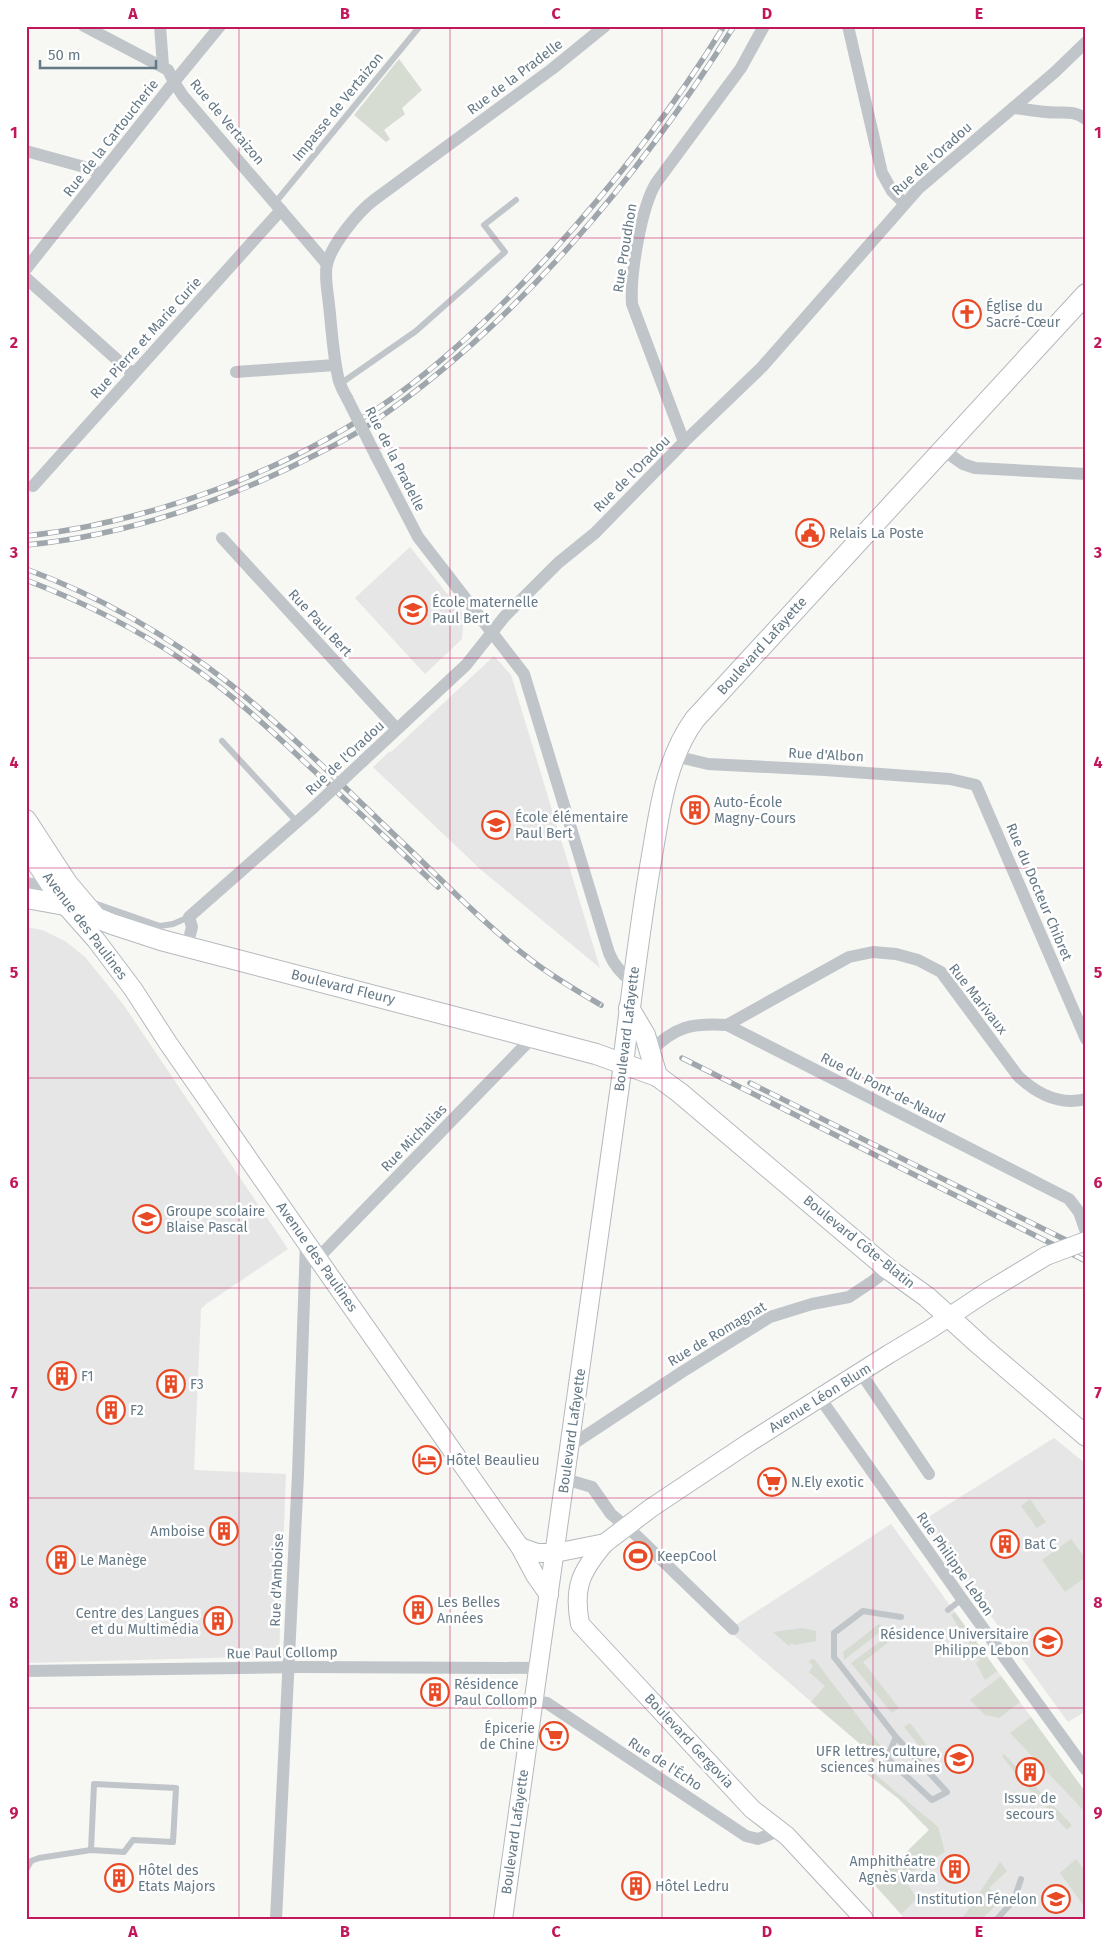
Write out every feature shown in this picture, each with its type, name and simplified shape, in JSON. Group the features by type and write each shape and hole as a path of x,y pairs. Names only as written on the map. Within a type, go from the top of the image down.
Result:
{"main road":[{"name":"Boulevard Lafayette","path":"503,1919 623,1064 637,941 662,796 675,756 683,736 696,719 1086,294"},
{"name":"Avenue des Paulines","path":"26,820 67,883 65,895"},
{"name":"Avenue des Paulines","path":"26,846 65,895 133,990 306,1242 520,1547 535,1575 549,1595"},
{"name":"Boulevard Fleury","path":"26,898 65,895 97,918 187,947 596,1054 623,1064"},
{"path":"629,1008 645,1035 658,1076"},
{"name":"Boulevard Côte-Blatin","path":"623,1064 658,1076 680,1092 888,1269 927,1298 1086,1436"},
{"name":"Avenue Léon Blum","path":"555,1553 604,1543 750,1442 949,1317 1004,1280 1046,1256 1086,1241"},
{"name":"Boulevard Gergovia","path":"604,1543 583,1570 578,1596 580,1624 752,1809 781,1830 864,1919"},
{"path":"520,1547 537,1553 555,1553"}],"street":[{"name":"Rue de Vertaizon","path":"84,26 168,70 174,82 327,264"},
{"path":"160,26 163,66"},
{"name":"Rue de la Cartoucherie","path":"26,269 220,26"},
{"name":"Rue de la Pradelle","path":"605,26 552,69 362,209 333,251 327,264 327,284 336,365 340,384 418,537 524,674 609,953 613,963 632,982"},
{"name":"Rue Proudhon","path":"684,442 632,304 631,290 640,234 649,194 741,68 764,26"},
{"path":"848,26 882,173 892,191 904,203"},
{"name":"Rue de l'Oradou","path":"187,918 313,808 466,665 505,616 558,563 595,533 684,442 762,367 904,203 953,158 1055,72 1086,42"},
{"path":"1013,108 1049,113 1078,113 1086,119"},
{"path":"26,151 88,168 101,174"},
{"name":"Rue Pierre et Marie Curie","path":"33,486 133,374 278,206"},
{"path":"26,278 133,374"},
{"path":"236,372 336,365"},
{"path":"942,450 963,464 975,468 1086,474"},
{"name":"Rue Paul Bert","path":"222,538 397,729"},
{"name":"Rue d'Albon","path":"675,756 708,764 950,779 976,784"},
{"name":"Rue du Docteur Chibret","path":"976,784 1086,1039"},
{"path":"26,883 65,895"},
{"path":"187,918 192,927 187,947"},
{"name":"Rue Marivaux","path":"727,1025 849,957 873,952 896,954 918,960 941,972 1018,1076 1030,1088 1043,1095 1063,1101 1086,1098"},
{"name":"Rue du Pont-de-Naud","path":"650,1052 667,1036 688,1026 704,1024 727,1025 1069,1199 1079,1212 1086,1232"},
{"name":"Rue Michalias","path":"318,1259 532,1038"},
{"name":"Rue d'Amboise","path":"276,1919 289,1667 306,1242"},
{"name":"Rue de Romagnat","path":"570,1446 682,1372 770,1318 812,1304 849,1297 873,1282 888,1269"},
{"path":"861,1373 929,1474"},
{"name":"Rue Philippe Lebon","path":"820,1398 1086,1770"},
{"path":"566,1479 592,1487 612,1514 733,1628"},
{"name":"Rue Paul Collomp","path":"26,1671 289,1667 538,1668"},
{"name":"Rue de l'Écho","path":"534,1701 547,1703 746,1836 758,1839 781,1830"}],"lane":[{"name":"Impasse de Vertaizon","path":"278,206 420,26"},
{"path":"340,384 416,331 505,252 484,225 516,200"},
{"path":"222,741 297,822"},
{"path":"65,895 160,926 173,924 187,918"},
{"path":"948,1610 962,1599"},
{"path":"896,1737 887,1758 932,1800 947,1792 896,1737 834,1657 834,1633 862,1611 901,1617"},
{"path":"26,1870 31,1861 39,1858 91,1850 124,1852 133,1840 173,1842 176,1788 94,1784 91,1850"},
{"path":"997,1919 1014,1900 1021,1879"}],"shaded area":[{"path":"399,59 422,90 402,108 405,114 384,130 390,139 386,142 354,115"},
{"name":"École maternelle Paul Bert","path":"410,547 464,615 462,639 425,674 355,598"},
{"name":"École élémentaire Paul Bert","path":"494,656 511,675 600,968 480,869 373,767"},
{"name":"Groupe scolaire Blaise Pascal","path":"26,927 42,930 65,941 85,957 123,1004 288,1249 201,1309 194,1470 286,1474 279,1656 26,1663"},
{"name":"Résidence Universitaire Philippe Lebon","path":"1054,1438 1086,1464 1086,1711 1068,1722 922,1521"},
{"path":"1030,1499 1046,1522 1037,1528 1021,1506"},
{"path":"891,1524 1086,1793 1086,1919 905,1919 874,1884 929,1830 899,1799 862,1770 873,1755 728,1630"},
{"path":"1071,1539 1086,1559 1086,1577 1065,1592 1042,1560"},
{"path":"955,1612 997,1671 985,1680 976,1663 980,1660 951,1615"},
{"path":"879,1624 884,1629 844,1660 843,1652"},
{"path":"802,1628 816,1631 816,1641 795,1645 792,1643 789,1646 773,1632"},
{"path":"886,1637 890,1641 863,1662 899,1708 892,1713 851,1663"},
{"path":"811,1659 814,1659 882,1748 870,1770 938,1827 945,1852 903,1877 917,1899 901,1914 874,1884 929,1830 899,1799 862,1770 873,1755 811,1702 825,1686 809,1672 813,1666 809,1662"},
{"path":"1001,1676 1020,1702 999,1718 985,1715 970,1700"},
{"path":"1031,1717 1086,1793 1086,1813 1010,1733"},
{"path":"910,1723 935,1756 930,1760 904,1727"},
{"path":"1004,1754 1072,1825 1067,1830 1021,1781 1002,1756"},
{"path":"1076,1859 1086,1872 1086,1909 1060,1873"},
{"path":"1000,1862 1007,1871 989,1888 1000,1901 982,1919 962,1919"}],"railway":[{"path":"26,536 74,529 123,518 172,505 220,488 313,446 356,422 397,395 472,333 566,237 615,180 661,120 724,26"},
{"path":"26,545 101,533 138,524 212,501 283,471 369,425 423,385 475,342 571,244 616,192 658,138 734,26"},
{"path":"26,569 107,605 158,634 207,666 298,743 498,933 548,972 601,1005"},
{"path":"26,580 87,606 127,626 201,673 234,698 438,887"},
{"path":"682,1058 1086,1261"},
{"path":"750,1083 1086,1250"}],"place":[{"name":"Église du Sacré-Cœur","path":"967,314"},
{"name":"Relais La Poste","path":"810,533"},
{"name":"École maternelle Paul Bert","path":"413,610"},
{"name":"Auto-École Magny-Cours","path":"695,810"},
{"name":"École élémentaire Paul Bert","path":"496,825"},
{"name":"Groupe scolaire Blaise Pascal","path":"147,1219"},
{"name":"F1","path":"62,1376"},
{"name":"F3","path":"171,1384"},
{"name":"F2","path":"111,1410"},
{"name":"Hôtel Beaulieu","path":"427,1460"},
{"name":"N.Ely exotic","path":"772,1482"},
{"name":"Amboise","path":"224,1531"},
{"name":"Bat C","path":"1005,1544"},
{"name":"KeepCool","path":"638,1556"},
{"name":"Le Manège","path":"61,1560"},
{"name":"Les Belles Années","path":"418,1610"},
{"name":"Centre des Langues et du Multimédia","path":"218,1621"},
{"name":"Résidence Universitaire Philippe Lebon","path":"1048,1642"},
{"name":"Résidence Paul Collomp","path":"435,1692"},
{"name":"Épicerie de Chine","path":"554,1736"},
{"name":"UFR lettres, culture, sciences humaines","path":"959,1759"},
{"name":"Issue de secours","path":"1030,1772"},
{"name":"Amphithéatre Agnès Varda","path":"955,1869"},
{"name":"Hôtel des Etats Majors","path":"119,1878"},
{"name":"Hôtel Ledru","path":"636,1886"},
{"name":"Institution Fénelon","path":"1056,1899"}]}
